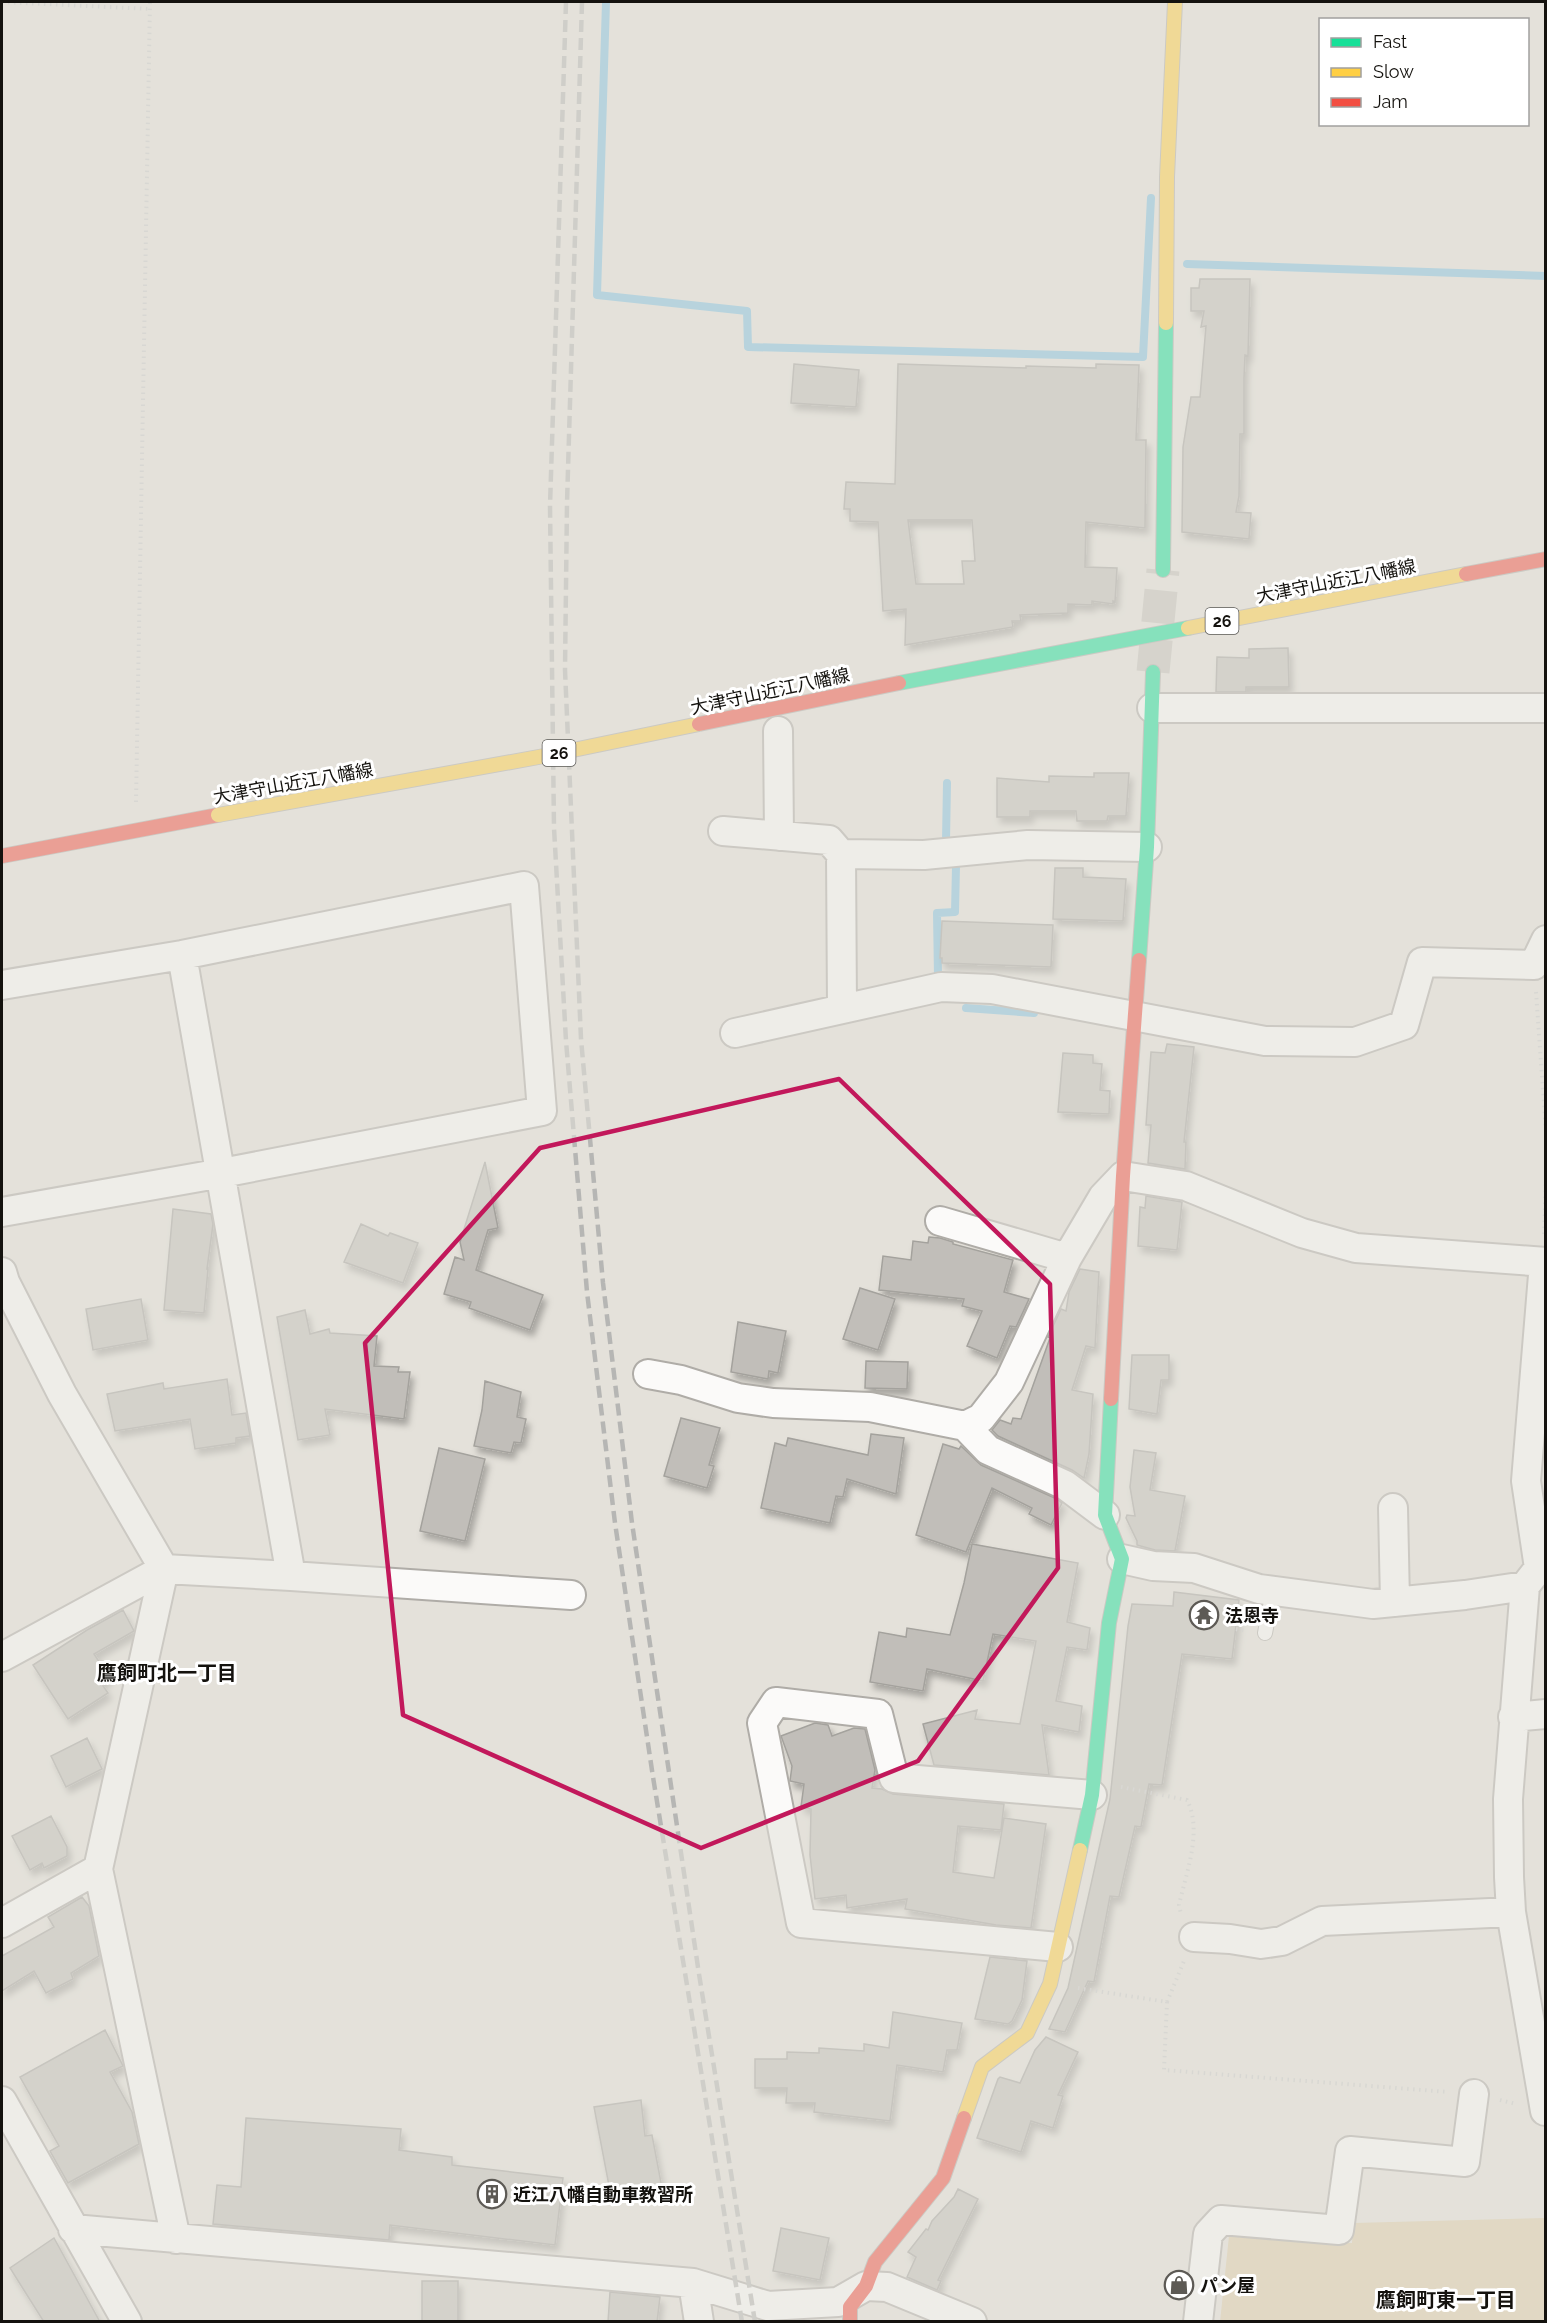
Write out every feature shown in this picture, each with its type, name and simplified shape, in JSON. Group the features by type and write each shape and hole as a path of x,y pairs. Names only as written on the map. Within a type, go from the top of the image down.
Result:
{"street":[{"path":"1162,570 1167,177 1175,2"},
{"name":"大津守山近江八幡線","path":"2,856 544,756 899,683 1545,559"},
{"path":"850,2322 850,2307 866,2286 875,2262 944,2178 982,2067 1028,2033 1050,1984 1092,1788 1109,1623 1122,1559 1105,1515 1123,1176 1147,847 1153,672"},
{"path":"1152,708 1545,708"},
{"path":"778,731 779,836"},
{"path":"723,831 829,840 841,854 842,1008"},
{"path":"841,854 924,855 1028,845 1147,847"},
{"path":"2,985 182,955 524,886 542,1111 222,1173 2,1212"},
{"path":"735,1033 941,987 992,989 1265,1041 1355,1042 1404,1025 1422,962 1540,952"},
{"path":"182,955 291,1576"},
{"path":"648,1374 681,1380 738,1398 773,1403 870,1407 965,1425 981,1418 1009,1382 1067,1258 1103,1197 1123,1176"},
{"path":"1123,1176 1186,1186 1302,1233 1356,1248 1545,1263 1526,1482 1539,1568 1525,1586 1508,1799 1511,1912 1545,2111"},
{"path":"940,1221 1067,1258"},
{"path":"2,1272 4,1282 62,1394 164,1569 98,1869 176,2239"},
{"path":"965,1425 988,1450 1065,1485 1105,1515"},
{"path":"1393,1508 1395,1602"},
{"path":"1122,1559 1153,1566 1194,1568 1259,1589 1373,1604 1465,1595 1525,1586"},
{"path":"2,1657 164,1569 570,1595"},
{"path":"1058,1947 801,1923 762,1723 776,1702 878,1714 894,1778 1092,1788"},
{"path":"1513,1718 1545,1714"},
{"path":"2,1923 98,1869"},
{"path":"1194,1937 1262,1944 1282,1941 1322,1921 1511,1912"},
{"path":"1198,2322 1208,2234 1221,2220 1339,2230 1350,2151 1465,2162 1474,2094"},
{"path":"2,2101 127,2322"},
{"path":"73,2229 693,2283 768,2306 838,2302 866,2286 887,2286 972,2322"},
{"path":"693,2283 699,2322"}],"lane":[{"path":"1265,1633 1273,1591"}],"path":[{"path":"2,2 150,9"},
{"path":"136,831 150,2"},
{"path":"1540,952 1545,1132"},
{"path":"1545,1178 1545,1263"},
{"path":"1092,1788 1187,1800 1192,1811 1195,1833 1179,1905 1181,1915 1194,1937 1167,2002 1164,2070 1474,2094 1545,2111"},
{"path":"1050,1984 1167,2002"}],"highlighted area":[{"path":"839,1079 1050,1284 1058,1568 918,1761 701,1848 403,1715 365,1343 540,1148"}],"shaded area":[{"path":"1545,2218 1545,2321 1220,2322 1229,2236 1352,2243 1353,2223"}],"building":[{"path":"1200,279 1250,279 1248,356 1245,355 1244,378 1244,434 1240,434 1239,496 1236,512 1251,513 1249,539 1182,532 1183,447 1191,397 1200,397 1206,326 1201,327 1204,311 1191,311 1191,288 1199,288"},
{"path":"794,364 859,370 856,407 791,403"},
{"path":"898,364 1026,368 1026,366 1096,368 1096,364 1139,365 1136,440 1146,440 1145,528 1086,522 1085,567 1117,568 1113,604 1092,601 1092,605 1068,604 1068,613 1020,615 1021,621 1012,621 1013,627 905,645 906,609 883,611 878,522 850,521 850,509 844,509 846,482 895,484","holes":["908,520 972,520 975,561 962,561 964,584 916,584"]},
{"path":"1288,648 1289,687 1246,687 1246,692 1216,692 1217,657 1249,658 1249,649"},
{"path":"1094,773 1129,773 1126,816 1108,816 1107,821 1077,821 1076,811 1030,811 1030,817 997,817 997,778 1049,782 1049,776 1094,777"},
{"path":"1055,868 1083,868 1083,877 1126,879 1123,921 1053,919"},
{"path":"942,921 1053,925 1051,967 942,963 942,958 940,958"},
{"path":"1167,1044 1194,1047 1184,1142 1186,1142 1185,1169 1148,1163 1151,1125 1146,1125 1151,1052 1165,1053"},
{"path":"1063,1053 1093,1055 1093,1063 1102,1064 1100,1090 1110,1091 1109,1114 1058,1112"},
{"path":"485,1162 498,1228 488,1230 476,1270 543,1295 530,1330 469,1308 471,1302 444,1294 455,1257 464,1260 460,1242"},
{"path":"1146,1196 1182,1202 1177,1250 1138,1246 1140,1207 1145,1208"},
{"path":"173,1209 211,1214 213,1224 204,1313 164,1310"},
{"path":"361,1224 388,1236 390,1233 418,1243 403,1283 344,1262"},
{"path":"929,1237 940,1238 953,1242 953,1244 1013,1260 1004,1292 1029,1299 1016,1327 1010,1326 997,1358 967,1346 982,1311 962,1306 964,1299 879,1290 883,1256 911,1260 913,1241 928,1243"},
{"path":"1080,1269 1099,1272 1095,1348 1086,1346 1072,1390 1093,1394 1089,1454 1084,1478 1072,1470 998,1436 992,1430 1000,1420 1011,1424 1013,1418 1021,1419 1050,1338 1048,1337 1061,1309 1066,1311 1069,1292"},
{"path":"860,1288 895,1299 878,1350 843,1339"},
{"path":"141,1299 148,1340 93,1350 86,1309"},
{"path":"305,1310 310,1334 329,1329 330,1333 377,1336 374,1366 399,1367 398,1372 410,1372 404,1419 325,1409 330,1435 298,1440 277,1317"},
{"path":"738,1322 786,1331 778,1373 769,1371 768,1379 731,1372"},
{"path":"1132,1355 1169,1355 1169,1380 1161,1380 1157,1414 1129,1409"},
{"path":"866,1361 908,1362 907,1389 865,1388"},
{"path":"227,1379 232,1415 246,1413 250,1436 236,1438 236,1443 195,1449 190,1419 115,1431 107,1394 163,1383 164,1389"},
{"path":"485,1381 521,1392 517,1417 526,1419 521,1443 514,1442 511,1453 474,1446 482,1410"},
{"path":"681,1418 720,1428 709,1465 714,1466 707,1488 664,1476"},
{"path":"871,1434 904,1438 896,1494 847,1479 843,1497 836,1496 830,1523 761,1508 775,1443 786,1446 788,1438 868,1455"},
{"path":"943,1444 959,1449 961,1446 981,1465 1057,1499 1062,1503 1051,1525 1029,1514 1032,1508 992,1488 966,1552 916,1535"},
{"path":"439,1448 485,1459 465,1541 420,1531"},
{"path":"1134,1450 1156,1453 1150,1490 1185,1496 1175,1551 1155,1550 1137,1545 1126,1518 1127,1515 1135,1516 1130,1487"},
{"path":"972,1544 1078,1563 1067,1622 1090,1628 1087,1650 1067,1647 1056,1701 1082,1706 1079,1732 1042,1725 1049,1775 934,1765 923,1724 977,1710 975,1719 1020,1724 1036,1641 993,1634 983,1681 927,1669 923,1691 870,1682 879,1632 906,1637 907,1628 950,1635"},
{"path":"1174,1592 1239,1600 1232,1659 1182,1654 1162,1785 1149,1784 1141,1827 1135,1826 1119,1897 1110,1896 1094,1982 1088,1981 1065,2032 1049,2029 1068,1988 1110,1799 1132,1604 1173,1606"},
{"path":"123,1610 134,1631 94,1654 109,1677 101,1683 108,1693 68,1719 33,1665"},
{"path":"815,1723 828,1725 832,1736 854,1728 865,1729 875,1770 872,1788 893,1794 1004,1804 1001,1830 958,1826 953,1872 994,1878 1004,1818 1046,1824 1031,1928 996,1925 905,1909 907,1899 847,1908 846,1895 815,1899 810,1855 811,1809 801,1807 804,1784 790,1781 792,1766 781,1736"},
{"path":"87,1738 102,1769 66,1787 51,1756"},
{"path":"51,1816 67,1847 67,1856 44,1868 42,1863 30,1870 12,1836"},
{"path":"82,1897 89,1906 99,1956 71,1973 73,1979 46,1993 34,1971 2,1991 2,1956 54,1927 48,1917"},
{"path":"990,1957 1027,1961 1022,2000 1012,2021 1008,2024 975,2019"},
{"path":"893,2012 962,2023 957,2050 947,2050 943,2072 897,2065 890,2121 814,2112 815,2103 786,2103 787,2088 755,2088 755,2059 787,2059 787,2052 819,2053 819,2048 864,2051 864,2044 889,2048"},
{"path":"105,2030 123,2066 110,2072 132,2112 139,2144 68,2183 50,2151 59,2146 20,2077"},
{"path":"1046,2037 1078,2052 1058,2095 1063,2096 1053,2128 1031,2121 1021,2152 977,2138 998,2079 1000,2077 1020,2083 1035,2050"},
{"path":"641,2100 645,2136 652,2135 662,2188 610,2191 594,2107"},
{"path":"246,2118 401,2129 399,2150 452,2157 452,2165 563,2178 555,2245 390,2225 389,2240 213,2224 217,2185 241,2187"},
{"path":"958,2189 978,2199 938,2280 941,2281 937,2290 907,2277 916,2257 908,2252 926,2229 928,2230 932,2221 954,2197"},
{"path":"781,2228 829,2238 820,2280 773,2271"},
{"path":"54,2238 100,2322 44,2322 10,2268"},
{"path":"422,2281 458,2281 458,2322 422,2322"},
{"path":"610,2292 660,2297 657,2322 608,2322"}],"waterway":[{"path":"606,2 597,295 747,311 748,347 1143,357 1151,198"},
{"path":"1187,264 1546,276"},
{"path":"946,841 947,783"},
{"path":"938,977 937,913 955,912 956,866"},
{"path":"966,1008 1034,1013"}],"tunnel":[{"path":"1153,672 1163,570"}],"railway":[{"path":"566,2 550,506 554,828 566,1041 587,1292 615,1523 653,1777 742,2322"},
{"path":"582,2 567,503 565,670 581,1039 603,1283 632,1523 699,1974 755,2322"}],"traffic: fast":[{"path":"1163,570 1166,323"},
{"path":"899,683 1188,628"},
{"path":"1139,960 1147,847 1153,672"},
{"path":"1080,1850 1092,1795 1109,1623 1122,1559 1105,1515 1111,1399"}],"traffic: slow":[{"path":"1166,323 1167,177 1175,2"},
{"path":"1188,628 1466,574"},
{"path":"218,815 544,756 699,724"},
{"path":"964,2118 982,2067 1027,2033 1050,1984 1080,1850"}],"traffic: jam":[{"path":"1466,574 1546,559"},
{"path":"699,724 899,683"},
{"path":"2,856 218,815"},
{"path":"1111,1399 1123,1176 1139,960"},
{"path":"850,2322 850,2307 866,2286 875,2262 943,2178 964,2118"}],"place":[{"name":"法恩寺","path":"1204,1615"},
{"name":"近江八幡自動車教習所","path":"492,2194"},
{"name":"パン屋","path":"1179,2285"}],"district":[{"name":"鷹飼町北一丁目","path":"167,1673"},
{"name":"鷹飼町東一丁目","path":"1446,2300"}]}
